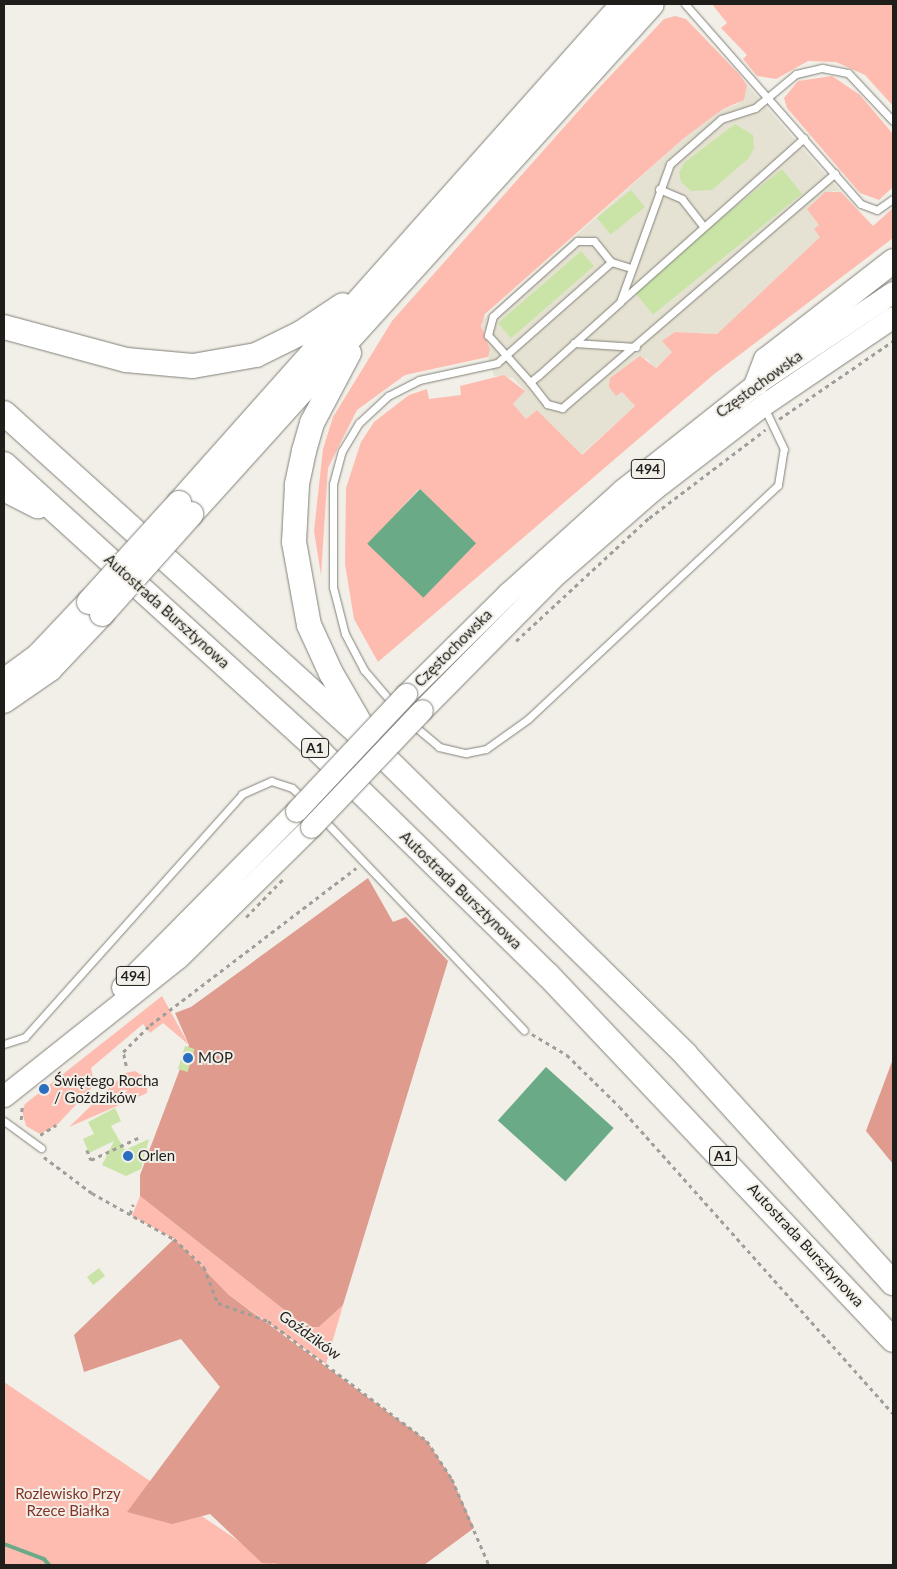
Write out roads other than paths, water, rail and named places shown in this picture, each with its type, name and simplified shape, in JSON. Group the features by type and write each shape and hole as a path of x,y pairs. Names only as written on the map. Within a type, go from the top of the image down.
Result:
{"highway":[{"path":"185,508 374,281 623,4"},
{"path":"4,701 50,669 95,608 185,508 372,314 652,4"},
{"path":"761,400 766,360 893,260"},
{"path":"4,327 126,360 204,365 256,354 287,341 374,281"},
{"path":"372,314 312,423 294,515 296,570 309,625 331,673 374,747"},
{"name":"A1","path":"4,413 374,747 686,1055 893,1283"},
{"name":"Autostrada Bursztynowa","path":"4,464 313,745 548,975 893,1340"},
{"path":"4,489 75,528"},
{"path":"4,681 38,656 95,608"}],"main road":[{"name":"Częstochowska","path":"4,1096 178,957 311,828 414,714 552,578 654,489 893,292"},
{"name":"Częstochowska","path":"57,1053 548,554 761,400 893,317"}],"lane":[{"path":"684,4 835,173 870,209 877,210 893,199"},
{"path":"620,302 670,164 721,119 755,108 796,74 836,69 856,79 893,120"},
{"path":"530,382 620,302 702,225 804,138"},
{"path":"631,268 611,262 589,240 566,250 489,322 488,335 547,404 562,408 835,173"},
{"path":"660,189 682,199 702,225"},
{"path":"403,702 364,670 338,610 332,559 337,467 351,434 388,396 419,380 493,366 611,262"},
{"path":"574,343 636,346"},
{"path":"414,714 426,739 453,752 486,749 505,739 768,498 778,485 783,461 761,400"},
{"path":"4,1044 24,1037 252,786 271,781 292,788 365,861 524,1030"},
{"path":"4,1121 41,1148"}],"waterway":[{"path":"4,1544 44,1559 49,1565"}],"place":[{"name":"MOP","path":"188,1058"},
{"name":"Świętego Rocha / Goździków","path":"44,1089"},
{"name":"Orlen","path":"128,1156"}],"park label":[{"name":"Rozlewisko Przy Rzece Białka","path":"68,1502"}]}
